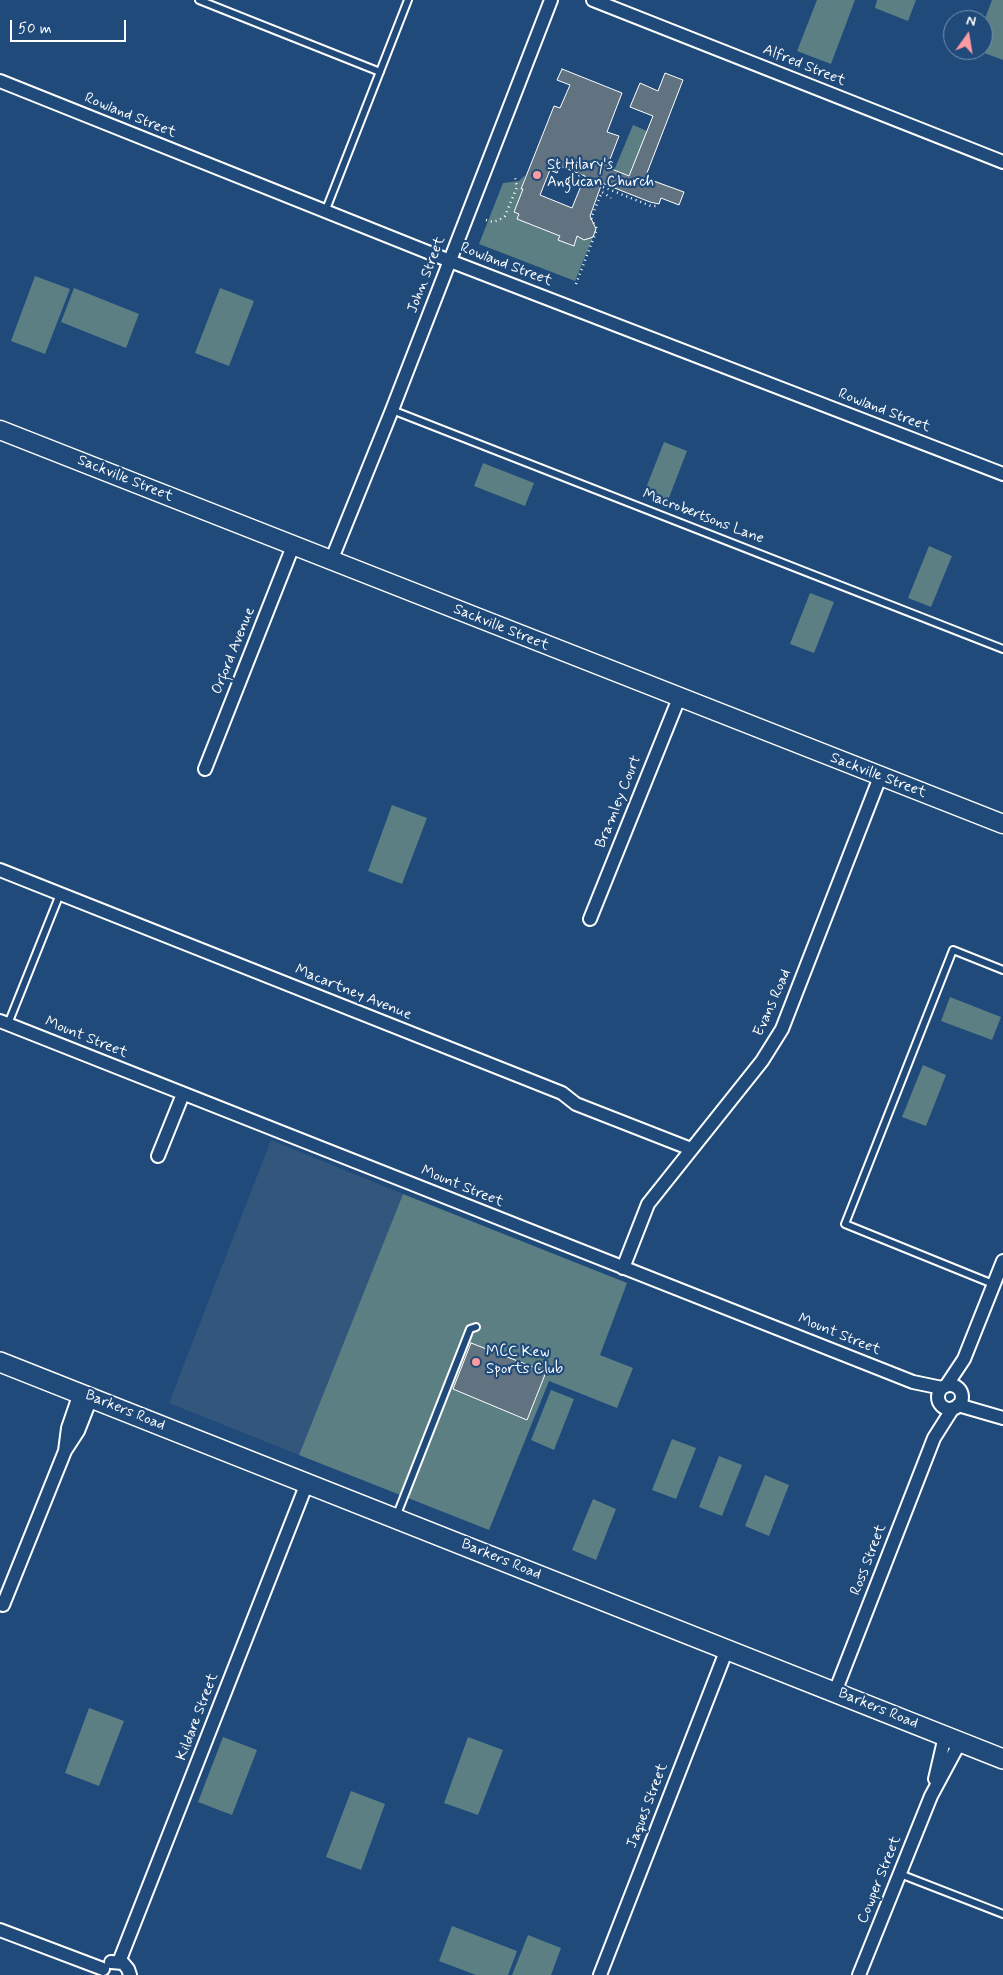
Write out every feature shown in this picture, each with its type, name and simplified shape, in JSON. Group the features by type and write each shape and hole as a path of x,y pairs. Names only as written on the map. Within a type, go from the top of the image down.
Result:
{"main road":[{"name":"Barkers Road","path":"0,1362 1003,1758"}],"street":[{"name":"John Street","path":"331,561 392,410 551,0"},
{"name":"Alfred Street","path":"593,0 1003,162"},
{"name":"Rowland Street","path":"0,81 450,261 1003,474"},
{"name":"Sackville Street","path":"0,430 1003,824"},
{"name":"Orford Avenue","path":"205,768 293,546"},
{"name":"Bramley Court","path":"590,919 679,698"},
{"name":"Evans Road","path":"623,1268 646,1206 762,1061 782,1029 880,777"},
{"name":"Macartney Avenue","path":"0,870 562,1093 576,1104 691,1149"},
{"name":"Mount Street","path":"4,1022 941,1394"},
{"path":"158,1156 183,1094"},
{"name":"Ross Street","path":"934,1438 941,1394 964,1359 998,1280 1003,1261"},
{"name":"Ross Street","path":"835,1692 934,1438 958,1400 964,1359"},
{"path":"954,1386 958,1400 945,1408 941,1394 954,1386"},
{"path":"3,1605 65,1451 68,1428 86,1396"},
{"path":"958,1400 998,1416"},
{"name":"Kildare Street","path":"119,1962 307,1483"},
{"name":"Jaques Street","path":"600,1975 727,1649"},
{"name":"Cowper Street","path":"859,1975 952,1739"},
{"path":"0,1930 102,1972 112,1962 119,1962 126,1966 130,1975"}],"lane":[{"path":"199,0 380,72"},
{"path":"325,212 408,0"},
{"name":"Macrobertsons Lane","path":"392,410 1003,649"},
{"path":"4,1022 60,894"},
{"path":"998,1280 845,1224 953,950 1003,970"},
{"path":"395,1518 470,1329 476,1328"},
{"path":"900,1874 1003,1914"}],"path":[{"path":"486,220 496,221 505,216 517,188 515,177"},
{"path":"604,187 651,206 658,206"},
{"path":"576,284 597,229 591,218 602,192 611,198"}],"shaded area":[{"path":"271,1140 403,1194 299,1455 169,1403"}],"green space":[{"path":"817,0 855,0 831,64 797,51"},
{"path":"877,0 916,0 908,21 875,8"},
{"path":"992,0 1003,0 1003,60 993,56 993,10 988,10"},
{"path":"633,125 647,131 649,168 646,177 666,185 664,190 628,175 621,191 616,189 613,173"},
{"path":"524,176 521,188 523,189 514,212 560,236 559,240 573,246 577,236 584,239 593,237 575,281 479,244 503,183 519,181"},
{"path":"35,276 70,289 45,354 11,341"},
{"path":"74,288 139,314 126,348 61,322"},
{"path":"220,288 254,301 229,366 195,353"},
{"path":"664,442 687,451 667,503 644,493"},
{"path":"483,463 534,483 525,506 474,486"},
{"path":"929,546 952,556 931,607 908,598"},
{"path":"810,593 834,602 814,653 790,644"},
{"path":"392,805 427,818 402,884 368,871"},
{"path":"950,997 1001,1017 992,1040 941,1021"},
{"path":"923,1065 946,1075 926,1126 902,1117"},
{"name":"MCC Kew Sports Club","path":"403,1194 627,1283 600,1355 633,1368 617,1408 549,1381 489,1530 299,1455"},
{"path":"551,1390 574,1399 554,1450 531,1440"},
{"path":"672,1439 696,1448 676,1499 652,1490"},
{"path":"719,1456 742,1465 722,1516 699,1507"},
{"path":"765,1475 789,1485 769,1536 745,1526"},
{"path":"593,1499 616,1509 596,1560 572,1550"},
{"path":"89,1708 124,1721 99,1786 65,1773"},
{"path":"223,1737 257,1750 232,1815 198,1802"},
{"path":"468,1737 503,1750 478,1815 444,1803"},
{"path":"351,1791 385,1804 361,1870 326,1857"},
{"path":"452,1926 517,1951 508,1975 476,1975 439,1961"},
{"path":"528,1935 561,1948 551,1975 512,1975"}],"building":[{"path":"562,69 622,93 607,132 619,136 607,167 629,176 653,116 630,107 640,83 658,91 665,73 683,80 645,178 684,192 679,205 661,198 659,204 650,202 602,183 590,216 596,229 593,237 584,240 577,236 574,246 558,240 560,236 517,219 519,214 514,212 523,189 521,189 554,106 560,108 570,85 557,80","holes":["560,166 585,176 572,208 540,195 550,170 557,173"]},
{"path":"471,1343 546,1372 527,1420 453,1389"}],"place":[{"name":"St Hilary's Anglican Church","path":"537,175"},
{"name":"MCC Kew Sports Club","path":"476,1362"}]}
